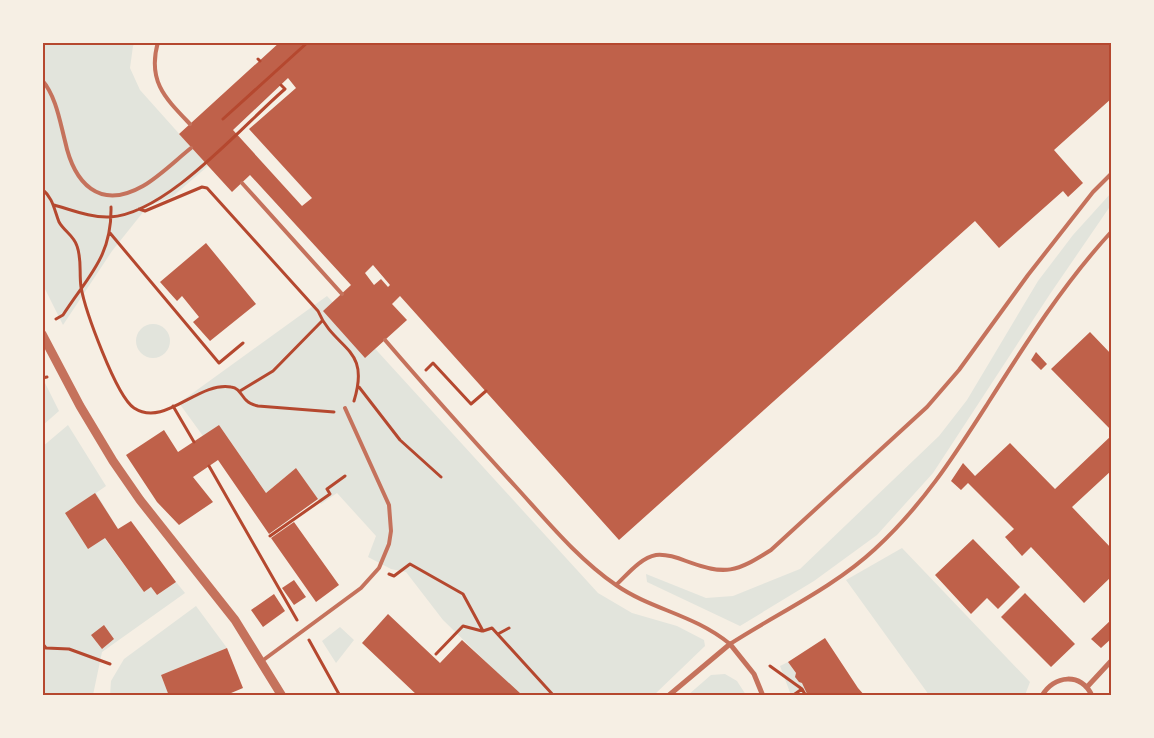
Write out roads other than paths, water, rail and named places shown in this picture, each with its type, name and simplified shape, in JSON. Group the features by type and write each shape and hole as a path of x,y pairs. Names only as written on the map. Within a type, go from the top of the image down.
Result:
{"street":[{"path":"42,334 80,406 113,462 140,500 217,595 262,661 282,696"},
{"path":"668,696 730,644 754,674 763,696"},
{"path":"1087,687 1112,660"},
{"path":"1042,696 1050,685 1064,678 1072,679 1087,687 1092,696"}],"lane":[{"path":"158,42 154,59 156,78 161,91 190,124"},
{"path":"42,80 52,99 76,173 84,185 95,192 120,194 143,186 191,148"},
{"path":"616,586 643,561 655,555 670,555 713,571 744,567 771,550 927,407 959,370 1028,275 1093,192 1112,173"},
{"path":"242,183 342,294"},
{"path":"385,340 559,535 616,586 634,596 680,614 714,631 730,644 841,576 875,549 910,514 946,470 1020,354 1078,270 1112,231"},
{"path":"262,661 361,588 379,568 391,532 390,505 345,408"}]}
